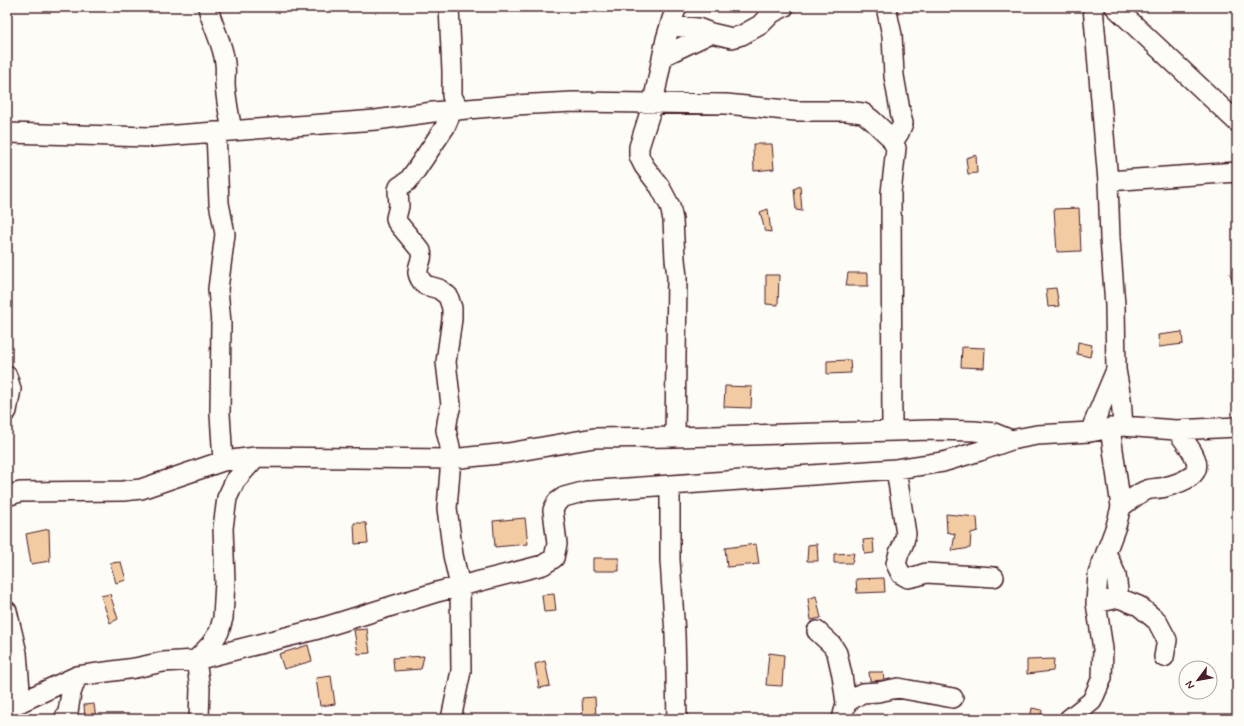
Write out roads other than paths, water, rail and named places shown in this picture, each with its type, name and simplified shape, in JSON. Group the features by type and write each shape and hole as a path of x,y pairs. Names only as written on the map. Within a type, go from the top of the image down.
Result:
{"street":[{"path":"208,7 211,21 222,45 226,64 226,100 219,203 225,234 218,290 221,323 220,414 223,462"},
{"path":"449,7 454,105 445,127 408,181 399,187 399,206 396,218 400,226 423,255 418,274 421,280 425,285 440,289 448,296 452,308 452,319 446,362 451,405 446,430 451,459 448,508 453,555 460,586 461,671 451,719"},
{"path":"675,437 677,277 673,220 667,200 639,156 639,147 653,103 670,26 677,7"},
{"path":"670,26 698,28 732,38 742,35 760,25 772,12 784,7"},
{"path":"886,7 892,35 894,76 903,123 893,142"},
{"path":"1069,719 1092,701 1102,678 1103,649 1096,603 1098,574 1116,526 1121,507 1117,427 1121,398 1116,370 1115,305 1110,238 1108,181 1093,7"},
{"path":"1115,7 1237,122"},
{"path":"663,56 711,33"},
{"path":"7,133 150,137 376,120 433,112 454,105 515,105 573,102 726,104 796,111 846,111 863,113 890,137 896,148 891,193 892,431"},
{"path":"1108,181 1237,172"},
{"path":"1090,432 1116,370"},
{"path":"7,376 11,389 7,411"},
{"path":"7,611 17,653 14,705 77,676 135,668 163,662 196,660 318,628 437,592 543,565 554,558 557,544 553,510 556,502 564,497 586,491 896,469 943,462 1011,440 1037,435 1090,432 1117,427 1176,430 1237,426"},
{"path":"1121,507 1147,490 1178,484 1192,477 1197,470 1197,460 1190,447 1176,430"},
{"path":"11,490 123,491 141,489 223,462 256,457 451,459 508,453 594,438 892,431 974,431 994,433 1011,440"},
{"path":"196,660 211,644 219,632 223,618 225,582 223,528 227,498 235,481 256,457"},
{"path":"896,469 906,534 896,564 901,574 908,578 926,573 994,577"},
{"path":"670,485 670,560 675,634 677,719"},
{"path":"1106,552 1116,575 1119,598"},
{"path":"1096,603 1119,598 1140,606 1157,621 1167,640 1164,657"},
{"path":"817,631 832,644 836,652 842,675 844,711"},
{"path":"196,660 200,688 199,719"},
{"path":"64,719 68,712 71,693 77,676"},
{"path":"844,711 862,693 878,692 898,688 953,698"}]}
